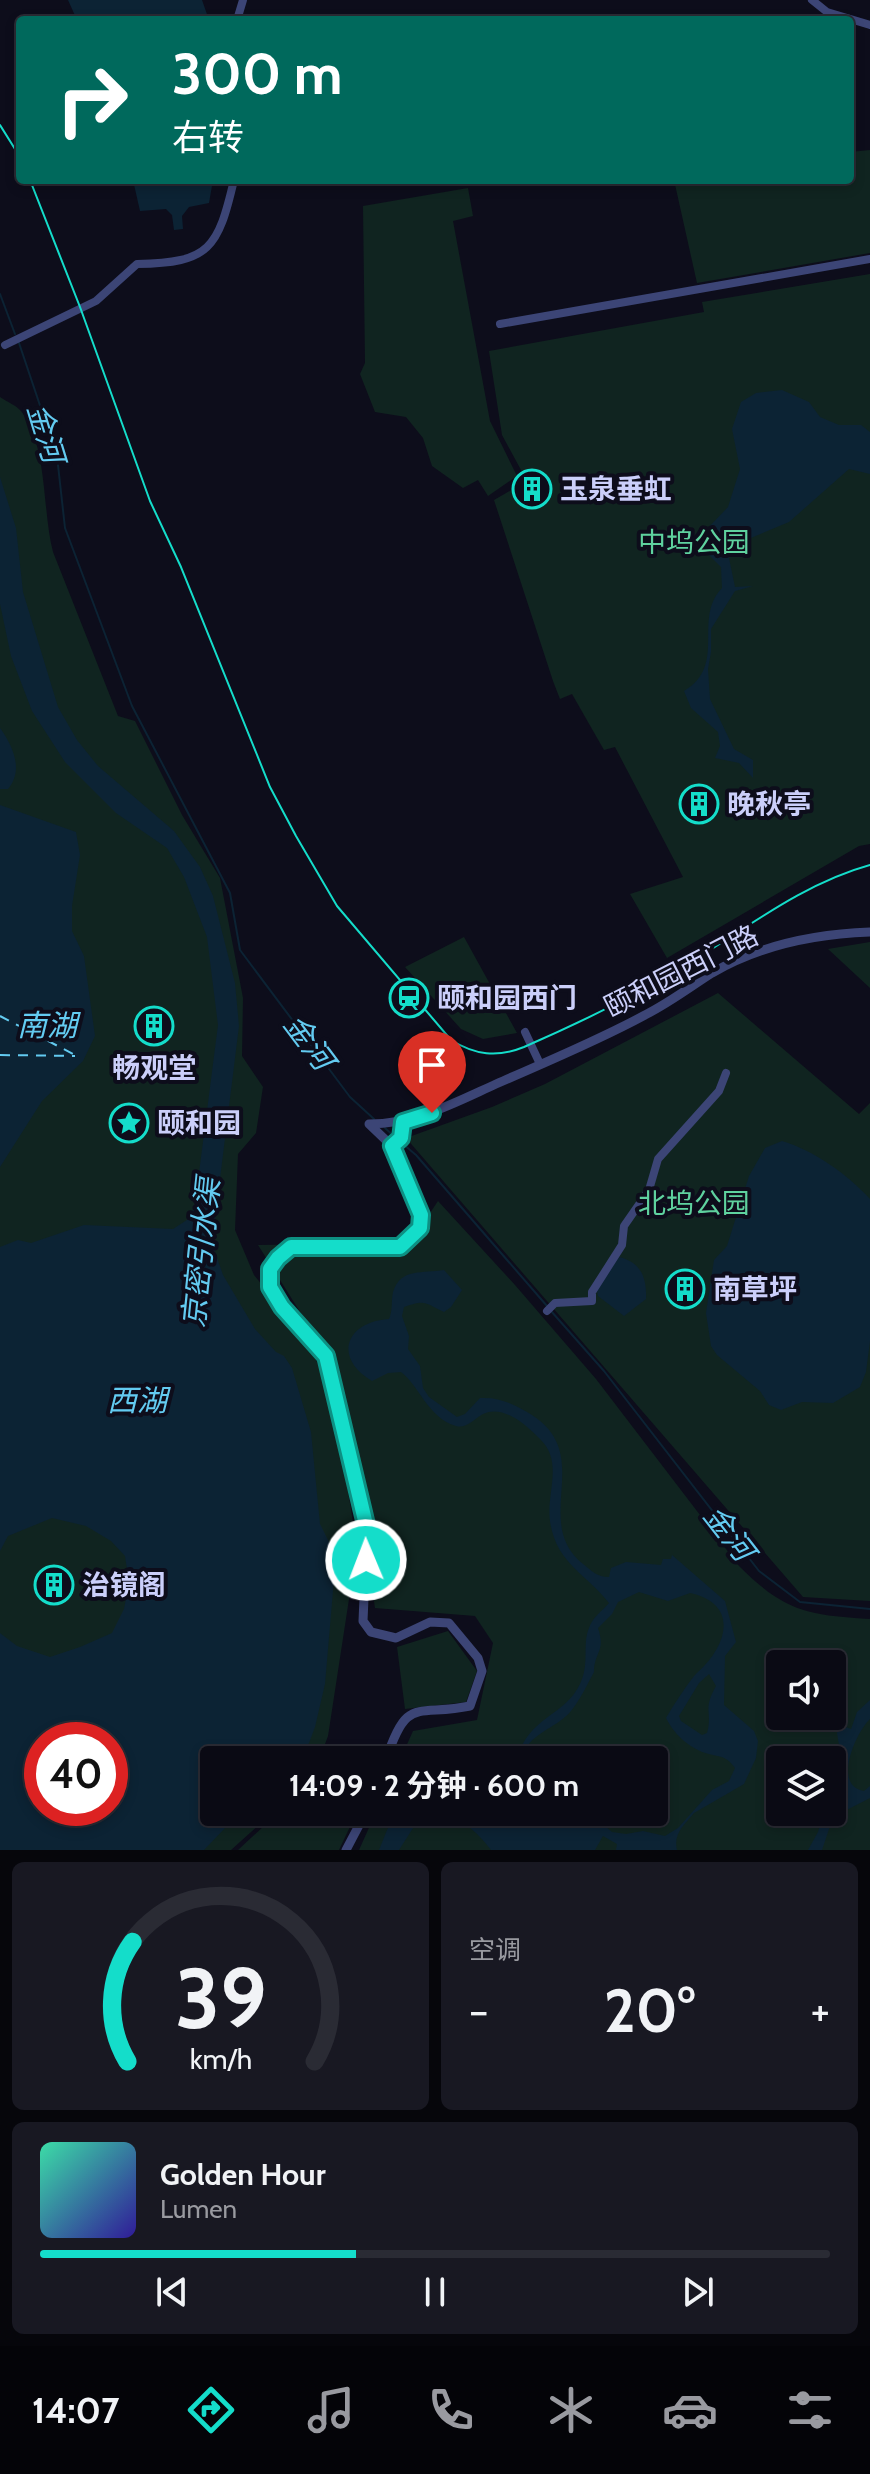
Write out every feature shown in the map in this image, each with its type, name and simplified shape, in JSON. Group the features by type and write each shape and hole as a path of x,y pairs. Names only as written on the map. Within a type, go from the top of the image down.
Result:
{"street":[{"path":"812,0 827,12 840,16"},
{"path":"8,343 96,301 137,264 193,258 209,247 220,230 233,184"},
{"path":"500,324 870,259"},
{"name":"颐和园西门路","path":"397,1143 369,1124 403,1122 432,1113 649,1013 714,972 747,956 801,940 870,932"},
{"path":"525,1032 540,1064"},
{"path":"548,1309 555,1303 592,1301 592,1292 622,1245 624,1226 649,1190 658,1159 719,1091 726,1073"},
{"path":"391,1746 404,1720 418,1710 470,1706 482,1671 478,1658 449,1623 430,1622 396,1638 371,1632 363,1621 367,1529 326,1356 282,1307 270,1287 270,1269 291,1247 400,1247 420,1228 421,1215 397,1143 403,1122"},
{"path":"346,1850 359,1826"}],"green space":[{"path":"870,150 870,253 697,283 675,184 854,184 854,152"},
{"path":"468,188 473,216 453,221 490,421 517,476 488,496 478,480 463,488 432,466 423,438 406,417 375,412 360,374 365,363 363,206"},
{"name":"中坞公园","path":"870,274 870,844 859,846 667,958 630,894 683,877 615,747 604,750 572,694 560,699 553,681 494,500 527,481 502,435 489,351 704,312 702,302"},
{"name":"颐和园","path":"0,397 21,411 36,441 53,552 118,716 135,721 182,815 220,878 243,998 242,1056 263,1087 256,1133 238,1154 235,1230 254,1275 313,1348 340,1441 357,1547 324,1746 200,1746 200,1826 258,1826 231,1850 0,1850"},
{"path":"464,937 517,1033 483,1039 461,1029 405,967"},
{"path":"870,942 870,988 828,949"},
{"name":"北坞公园","path":"718,993 859,1114 870,1103 870,1601 803,1597 406,1138 545,1084"},
{"path":"438,1201 596,1379 739,1566 770,1593 798,1608 829,1616 870,1619 870,1850 359,1850 370,1826 668,1826 668,1746 406,1746 413,1731 477,1720 493,1643 475,1616 375,1608 341,1377 258,1245 410,1243"},
{"path":"448,1631 477,1671 466,1702 405,1709 397,1647"},
{"path":"264,1826 350,1826 339,1850 238,1850"}],"water":[{"path":"68,0 202,0 208,16 75,16"},
{"path":"134,184 212,184 209,203 189,207 182,216 183,229 174,230 172,215 166,209 140,211"},
{"path":"782,390 809,402 820,417 839,425 861,425 870,432 870,474 849,469 789,522 739,543 729,558 735,587 753,586 735,591 711,629 708,669 710,699 734,749 753,760 753,778 739,763 715,758 720,746 718,732 691,708 684,691 697,680 704,668 710,614 722,588 721,567 702,548 706,530 728,507 740,469 732,429 741,402 756,393"},
{"name":"西湖","path":"0,477 16,528 23,592 58,707 77,740 98,766 174,831 200,867 213,896 235,983 239,1026 212,1243 223,1275 255,1329 276,1352 284,1356 292,1368 311,1432 320,1524 336,1556 325,1684 309,1743 307,1746 200,1746 200,1826 227,1826 204,1850 0,1850 0,1633 17,1646 50,1657 80,1647 112,1633 124,1609 129,1582 125,1556 111,1541 86,1526 52,1518 8,1536 0,1551 0,1247 18,1240 31,1243 84,1225 173,1229 190,1218 195,1204 218,1025 207,937 184,877 167,848 116,813 65,762 32,711 11,656 0,604"},
{"path":"0,728 15,758 15,774 8,789 0,789"},
{"name":"南湖","path":"0,805 76,832 80,855 72,906 72,931 84,956 95,1036 83,1061 42,1101 0,1167"},
{"path":"782,1141 830,1164 870,1199 870,1341 866,1372 860,1387 833,1403 802,1402 781,1410 769,1405 760,1391 717,1355 711,1346 706,1313 714,1260 727,1246 749,1176 765,1148"},
{"path":"619,1257 633,1263 641,1272 646,1291 646,1299 624,1316 598,1296 597,1289"},
{"path":"444,1270 462,1290 444,1312 425,1303 404,1307 402,1316 409,1336 408,1349 420,1366 423,1388 429,1397 457,1417 465,1414 480,1398 487,1398 510,1403 548,1428 559,1447 562,1467 562,1527 568,1547 583,1564 601,1576 609,1577 611,1568 626,1562 661,1565 663,1559 671,1559 672,1555 725,1601 736,1642 725,1656 724,1705 754,1731 758,1741 756,1758 744,1784 694,1813 678,1834 677,1850 616,1850 617,1844 603,1836 595,1850 491,1850 467,1826 605,1826 612,1832 626,1834 643,1831 665,1836 678,1828 712,1790 729,1781 735,1768 725,1758 705,1753 685,1742 666,1718 690,1681 716,1650 724,1627 716,1606 706,1598 690,1593 668,1601 639,1592 618,1602 612,1614 598,1628 601,1642 594,1672 571,1711 528,1746 522,1746 538,1725 565,1703 580,1684 585,1669 589,1628 609,1603 566,1558 553,1536 549,1510 553,1468 547,1448 534,1433 521,1422 498,1412 483,1414 467,1425 456,1426 438,1416 401,1372 388,1373 372,1381 352,1362 349,1342 354,1334 362,1327 389,1319 397,1284 414,1273","holes":["709,1674 716,1686 710,1701 707,1733 702,1735 681,1721 679,1716 699,1683"]},
{"path":"870,1700 870,1719 854,1746 848,1769 849,1779 854,1787 864,1791 870,1786 870,1798 846,1810 846,1746 839,1746 837,1733 846,1727 851,1729 857,1712"},
{"path":"389,1826 414,1826 399,1850 379,1850"},
{"path":"820,1826 830,1826 822,1850 808,1850"}],"waterway":[{"name":"金河","path":"0,294 15,334"},
{"name":"金河","path":"18,340 57,456 65,528 132,706 230,893 240,950 350,1097 374,1119"},
{"name":"金河","path":"385,1128 395,1137"},
{"name":"金河","path":"403,1144 416,1155 547,1306"},
{"name":"金河","path":"551,1311 604,1371 759,1571 800,1602 870,1609"}],"ferry route":[{"path":"0,1016 77,1056"},
{"path":"0,1055 75,1056"}],"tram line":[{"path":"0,125 16,151"},
{"path":"32,184 150,501 181,567 270,787 337,906 451,1040 469,1049 495,1054 524,1047 644,989 796,896 870,865"}],"place":[{"name":"玉泉垂虹","path":"532,489"},
{"name":"晚秋亭","path":"699,804"},
{"name":"颐和园西门","path":"409,998"},
{"name":"畅观堂","path":"154,1026"},
{"name":"颐和园","path":"129,1123"},
{"name":"南草坪","path":"685,1289"},
{"name":"治镜阁","path":"54,1585"}],"route":[{"path":"366,1560 367,1529 326,1356 282,1307 270,1287 270,1269 291,1247 400,1247 420,1228 421,1215 392,1146 401,1138 403,1122 432,1113"}],"water label":[{"name":"京密引水渠","path":"201,1253"}]}
